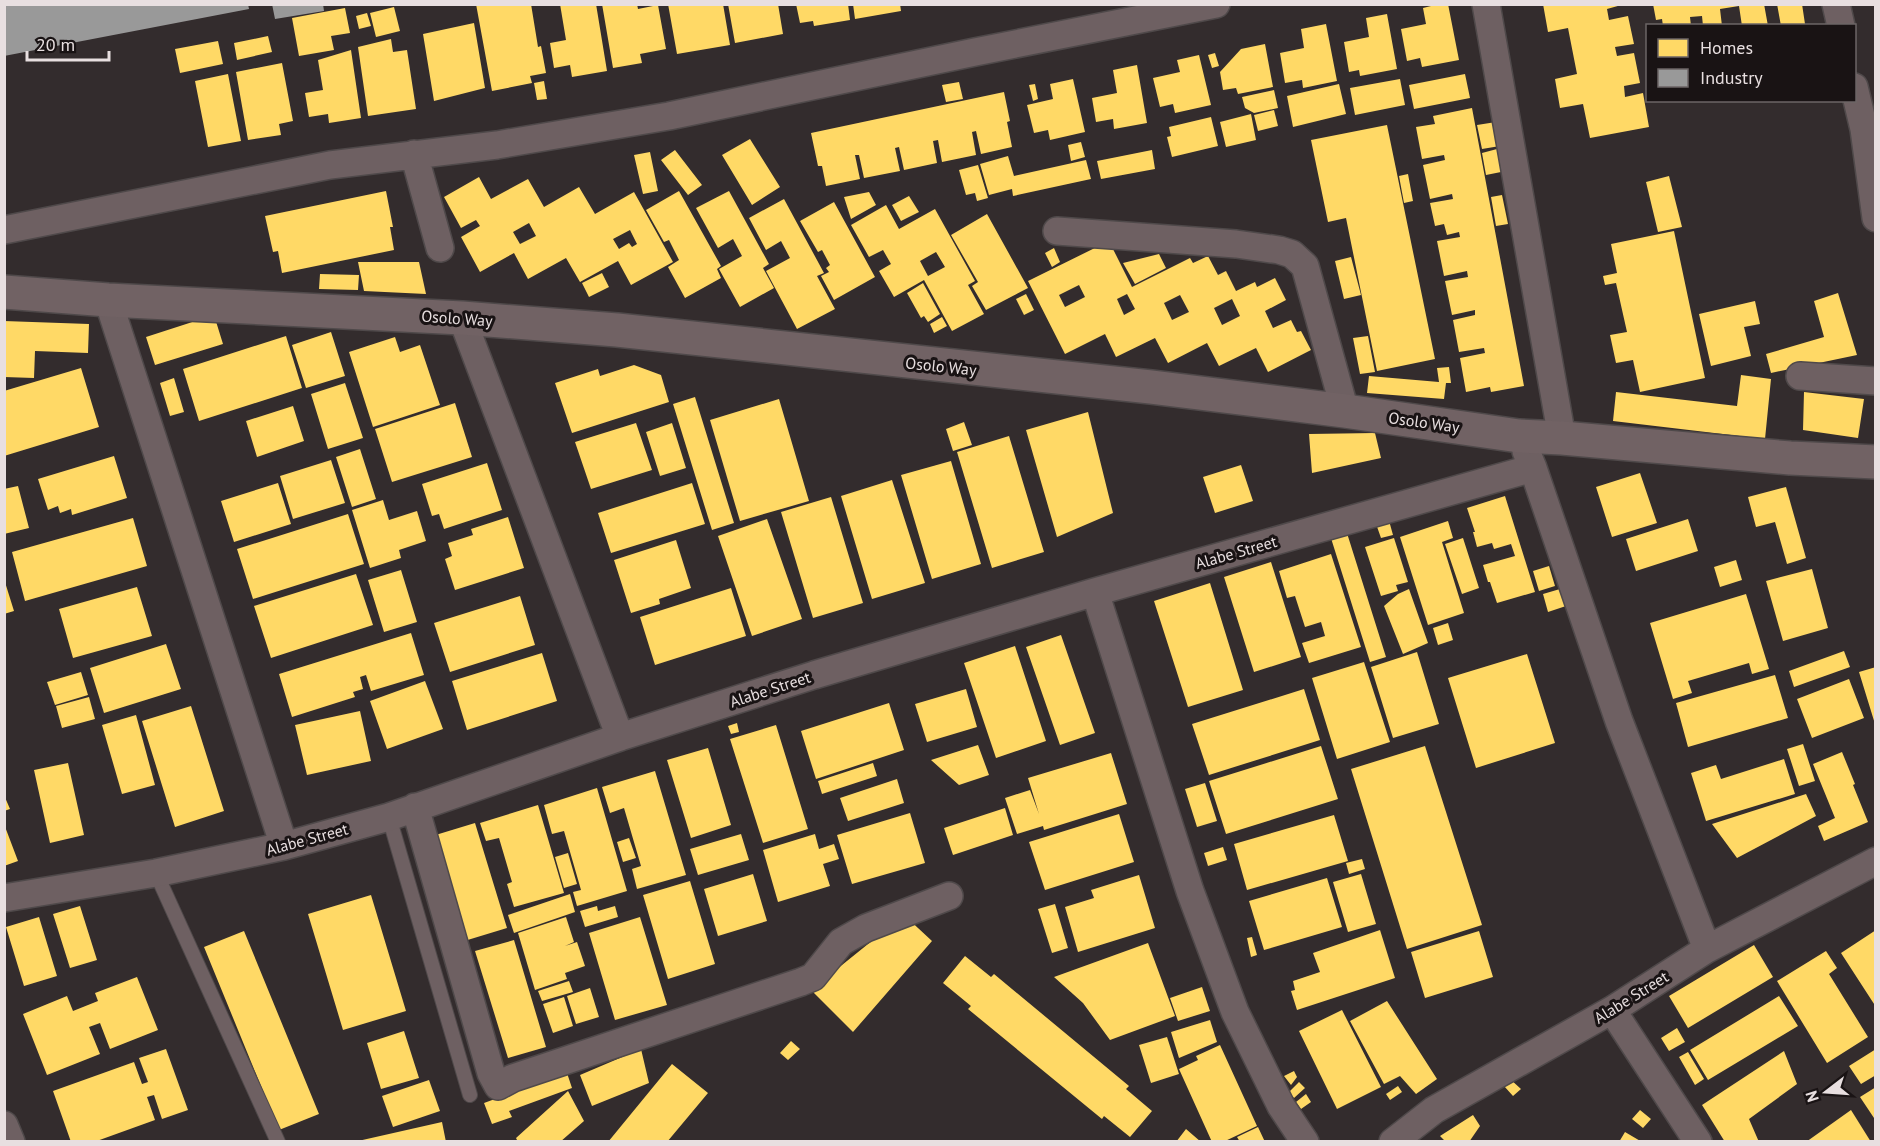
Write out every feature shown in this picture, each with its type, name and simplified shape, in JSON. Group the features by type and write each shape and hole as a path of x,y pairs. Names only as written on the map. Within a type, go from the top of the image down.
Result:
{"main road":[{"name":"Osolo Way","path":"4,292 108,300 462,318 617,330 1139,386 1345,411 1519,436 1790,458 1875,462"}],"street":[{"path":"4,230 330,165 497,145 669,116 1216,4"},
{"path":"1486,4 1562,438"},
{"path":"1836,4 1841,24"},
{"path":"1856,92 1870,127 1875,218"},
{"path":"414,154 440,248"},
{"path":"1057,231 1236,244 1292,254 1305,266 1345,411"},
{"path":"108,300 284,846"},
{"path":"462,318 620,737"},
{"path":"1800,376 1875,381"},
{"path":"1519,436 1533,468 1619,721 1707,949"},
{"name":"Alabe Street","path":"4,898 156,873 284,846 390,817 620,737 814,675 1095,592 1533,468"},
{"path":"1095,592 1190,891 1235,1012 1281,1106 1305,1142"},
{"path":"415,807 491,1073 498,1086 513,1078 813,977 841,942 866,928 949,896"},
{"name":"Alabe Street","path":"1393,1142 1434,1110 1612,1010 1707,949 1875,861"},
{"path":"1612,1010 1698,1142"},
{"path":"4,1125 10,1142"}],"lane":[{"path":"390,817 470,1095"},
{"path":"156,873 278,1142"}],"building: Homes":[{"path":"476,4 531,4 538,47 541,46 546,73 530,76 532,83 492,91"},
{"path":"560,4 596,4 607,71 572,77 570,65 554,68 550,43 566,40"},
{"path":"602,4 637,4 638,9 658,5 666,49 640,54 642,63 613,68"},
{"path":"668,4 723,4 730,45 677,54"},
{"path":"728,4 778,4 783,34 735,43"},
{"path":"796,4 848,4 850,20 814,26 813,21 800,23"},
{"path":"853,4 900,4 901,11 855,19"},
{"path":"1448,4 1459,60 1422,67 1420,58 1407,61 1401,29 1426,24 1423,8"},
{"path":"1543,4 1625,4 1607,9 1609,20 1628,16 1634,44 1615,47 1617,56 1634,53 1640,83 1624,86 1625,97 1643,93 1649,127 1590,138 1583,104 1560,108 1555,79 1577,74 1568,28 1548,32"},
{"path":"1653,4 1764,4 1768,24 1742,24 1739,6 1720,9 1722,24 1703,24 1702,16 1690,17 1691,24 1663,24 1662,19 1656,20"},
{"path":"1777,4 1802,4 1805,24 1781,24"},
{"path":"394,7 400,31 376,37 370,13"},
{"path":"345,8 350,33 331,36 334,50 299,56 292,18"},
{"path":"367,13 371,26 359,29 356,16"},
{"path":"1387,14 1397,69 1360,76 1359,70 1349,72 1344,42 1369,37 1366,18"},
{"path":"474,23 485,88 434,101 423,34"},
{"path":"1326,24 1337,81 1303,88 1302,80 1285,83 1280,53 1304,48 1301,29"},
{"path":"268,36 272,52 237,60 234,43"},
{"path":"391,39 393,52 407,50 416,109 368,116 358,47"},
{"path":"218,41 223,64 180,73 175,49"},
{"path":"1265,44 1273,87 1238,94 1236,88 1223,90 1220,72 1241,49"},
{"path":"351,50 361,118 329,123 328,114 309,117 305,93 323,90 318,60"},
{"path":"1215,53 1219,66 1212,68 1208,55"},
{"path":"1199,55 1211,105 1175,113 1173,104 1160,107 1153,78 1180,72 1177,60"},
{"path":"282,63 293,121 279,124 281,135 248,140 236,72"},
{"path":"1137,65 1147,123 1114,129 1113,119 1096,122 1092,98 1117,93 1113,70"},
{"path":"228,74 241,141 208,147 195,81"},
{"path":"1465,74 1470,98 1414,109 1409,85"},
{"path":"1073,79 1085,132 1050,140 1048,130 1034,133 1027,105 1053,99 1050,84"},
{"path":"1400,79 1405,105 1355,115 1350,88"},
{"path":"544,81 547,99 537,100 534,83"},
{"path":"959,82 963,99 946,102 942,85"},
{"path":"1035,84 1038,99 1033,101 1029,85"},
{"path":"1339,84 1346,114 1293,127 1287,96"},
{"path":"1274,90 1278,108 1254,113 1245,108 1242,97"},
{"path":"1004,92 1012,147 981,154 976,131 972,132 976,155 942,162 938,140 933,141 937,163 904,170 899,147 895,148 900,171 864,178 859,155 855,155 860,179 826,186 822,166 818,166 811,133"},
{"path":"1472,108 1524,386 1491,392 1490,387 1466,392 1460,358 1485,353 1484,348 1459,352 1453,320 1475,315 1475,310 1452,315 1445,281 1468,277 1467,271 1444,276 1437,241 1460,237 1459,232 1447,235 1444,224 1435,226 1430,203 1453,199 1452,194 1430,199 1423,165 1445,160 1444,155 1422,159 1416,127 1435,124 1433,116"},
{"path":"1274,110 1278,126 1258,131 1254,115"},
{"path":"1251,114 1256,140 1226,147 1220,122"},
{"path":"1211,117 1218,146 1172,157 1167,137 1171,136 1169,127"},
{"path":"1496,122 1500,146 1482,149 1477,125"},
{"path":"1387,125 1435,359 1377,371 1346,218 1328,222 1311,140"},
{"path":"750,139 780,187 752,205 722,155"},
{"path":"1081,142 1085,157 1071,161 1068,145"},
{"path":"1497,149 1501,172 1486,175 1482,153"},
{"path":"675,150 702,185 688,195 661,160"},
{"path":"1152,150 1155,169 1101,179 1097,161"},
{"path":"650,152 658,191 643,194 634,155"},
{"path":"1008,156 1014,176 1086,160 1091,179 1013,196 1012,189 989,195 980,164"},
{"path":"978,165 988,198 977,201 975,193 966,195 959,170"},
{"path":"1408,174 1413,201 1404,203 1399,176"},
{"path":"1669,176 1682,227 1658,232 1646,182"},
{"path":"479,177 491,199 528,179 544,207 579,187 595,214 634,192 673,262 631,285 618,261 580,282 566,258 528,279 514,253 480,272 461,237 480,226 476,220 461,228 444,197","holes":["529,223 536,236 520,244 513,232","630,230 637,244 632,247 629,243 619,249 613,239"]},
{"path":"386,191 393,227 390,227 394,250 282,273 278,251 273,252 265,216"},
{"path":"679,191 721,266 717,269 721,278 685,298 668,267 679,260 669,240 664,242 646,210"},
{"path":"729,191 769,264 763,268 774,288 740,307 719,269 742,256 733,239 718,248 696,208"},
{"path":"869,192 876,205 851,219 844,197"},
{"path":"1502,195 1508,224 1496,226 1491,197"},
{"path":"909,196 919,212 901,221 892,205"},
{"path":"784,199 824,273 817,276 835,309 797,329 766,271 790,258 781,241 766,250 749,218"},
{"path":"834,202 875,277 834,300 821,276 829,272 826,268 830,265 822,250 818,252 800,221"},
{"path":"886,205 899,229 935,209 975,281 968,285 984,314 952,331 924,280 894,297 879,271 891,264 883,250 869,257 851,225","holes":["936,252 945,267 928,276 920,261"]},
{"path":"987,214 1028,288 986,310 972,286 978,282 951,235"},
{"path":"1674,231 1705,378 1640,392 1633,360 1616,363 1610,335 1627,332 1616,283 1605,285 1603,276 1617,273 1611,244"},
{"path":"1109,241 1132,287 1190,258 1193,263 1208,256 1218,275 1226,271 1236,291 1255,282 1257,287 1275,278 1286,300 1265,311 1273,328 1291,320 1297,332 1301,331 1311,350 1268,372 1256,348 1219,366 1207,343 1168,363 1155,338 1116,357 1105,334 1065,354 1028,281","holes":["1079,285 1085,297 1065,307 1059,295","1127,294 1135,309 1124,315 1117,299","1180,295 1189,312 1172,320 1164,303","1232,299 1240,316 1222,325 1214,308"]},
{"path":"1054,248 1060,262 1052,267 1045,253"},
{"path":"1159,254 1166,268 1135,284 1123,263"},
{"path":"1351,257 1361,295 1344,299 1335,261"},
{"path":"358,262 419,262 426,294 364,291"},
{"path":"602,273 609,287 589,297 582,283"},
{"path":"320,274 359,275 358,290 319,289"},
{"path":"923,283 940,314 928,322 924,316 921,318 907,293"},
{"path":"1838,293 1857,355 1771,373 1766,354 1824,337 1814,301"},
{"path":"1026,294 1034,310 1024,315 1016,299"},
{"path":"1755,301 1760,324 1744,327 1751,356 1711,366 1699,314"},
{"path":"214,315 223,344 155,365 146,337"},
{"path":"942,317 947,326 934,333 930,324"},
{"path":"4,321 89,324 88,353 35,351 34,378 4,377"},
{"path":"331,332 345,376 306,388 292,345"},
{"path":"286,336 302,388 199,421 183,369"},
{"path":"1368,336 1375,372 1360,374 1353,338"},
{"path":"395,337 400,352 420,345 440,405 373,427 349,352"},
{"path":"634,365 661,375 669,402 572,433 555,383 598,369 600,376"},
{"path":"1449,367 1451,383 1446,383 1444,399 1367,393 1369,376 1439,382 1437,368"},
{"path":"81,368 99,427 4,456 4,391"},
{"path":"1741,375 1771,379 1765,439 1613,421 1616,392 1737,406"},
{"path":"174,378 184,412 170,416 160,383"},
{"path":"345,383 363,438 328,449 311,394"},
{"path":"1804,392 1864,399 1858,438 1803,430"},
{"path":"695,397 734,523 712,530 673,404"},
{"path":"779,399 809,501 740,521 710,420"},
{"path":"455,403 472,457 392,482 375,429"},
{"path":"293,406 304,441 257,457 246,421"},
{"path":"1088,412 1113,513 1057,537 1026,430"},
{"path":"964,422 972,445 953,451 946,429"},
{"path":"636,423 652,470 591,489 575,442"},
{"path":"672,423 686,468 660,476 646,432"},
{"path":"1375,433 1381,458 1312,473 1309,434"},
{"path":"1009,436 1044,552 992,568 957,452"},
{"path":"360,449 376,499 352,507 336,457"},
{"path":"114,456 127,498 72,515 71,509 60,513 58,506 48,510 38,479"},
{"path":"331,460 345,503 293,519 280,476"},
{"path":"951,461 981,564 932,579 901,475"},
{"path":"487,463 502,510 444,529 439,514 432,516 422,484"},
{"path":"1241,465 1253,501 1215,513 1203,477"},
{"path":"1640,473 1657,523 1612,537 1596,487"},
{"path":"892,480 925,583 872,599 841,496"},
{"path":"278,483 291,524 234,542 221,501"},
{"path":"692,483 705,524 611,553 598,513"},
{"path":"18,486 29,528 4,534 4,489"},
{"path":"1786,487 1806,558 1787,564 1775,522 1756,527 1748,497"},
{"path":"1505,496 1535,592 1497,603 1483,565 1515,556 1511,544 1494,549 1492,543 1477,547 1467,508"},
{"path":"831,497 863,603 813,618 781,512"},
{"path":"383,500 389,520 417,511 426,541 399,550 401,558 370,568 352,510"},
{"path":"348,514 364,564 253,599 237,549"},
{"path":"508,517 524,568 455,590 445,559 452,556 448,543 473,535 471,529"},
{"path":"1388,517 1393,535 1381,538 1375,521"},
{"path":"133,518 147,566 25,601 12,552"},
{"path":"767,519 802,619 752,636 718,536"},
{"path":"1688,519 1698,551 1636,571 1626,539"},
{"path":"1448,521 1453,538 1442,542 1464,613 1428,625 1400,537"},
{"path":"1346,530 1386,657 1370,662 1330,535"},
{"path":"1394,538 1408,582 1396,585 1398,591 1381,596 1365,547"},
{"path":"1463,538 1479,588 1462,594 1445,544"},
{"path":"676,540 691,588 659,599 660,604 631,613 614,560"},
{"path":"1331,554 1361,647 1309,663 1302,643 1325,636 1321,622 1305,627 1295,596 1287,598 1279,571"},
{"path":"1736,560 1742,580 1720,587 1714,567"},
{"path":"1271,562 1301,657 1254,672 1224,577"},
{"path":"1549,566 1555,586 1539,591 1533,571"},
{"path":"1812,569 1828,628 1783,641 1766,581"},
{"path":"401,570 417,622 384,632 368,580"},
{"path":"356,574 373,625 271,658 254,606"},
{"path":"4,579 14,611 4,614"},
{"path":"1210,583 1243,690 1188,707 1154,601"},
{"path":"137,587 152,636 73,658 59,609"},
{"path":"731,588 746,636 655,665 640,617"},
{"path":"1409,589 1428,643 1403,654 1384,606 1398,594"},
{"path":"1560,589 1566,606 1548,612 1543,594"},
{"path":"1746,594 1769,669 1752,674 1749,663 1688,681 1692,693 1673,699 1650,623"},
{"path":"520,596 535,645 450,672 434,623"},
{"path":"1448,623 1453,640 1438,645 1433,628"},
{"path":"411,633 424,675 371,691 366,675 360,677 363,689 353,692 355,697 292,717 279,674"},
{"path":"1061,635 1095,733 1060,745 1026,647"},
{"path":"166,644 181,689 104,713 90,668"},
{"path":"1015,646 1046,741 996,758 964,663"},
{"path":"1844,651 1850,667 1794,687 1789,671"},
{"path":"1417,652 1439,724 1393,738 1371,667"},
{"path":"542,653 557,701 467,730 452,681"},
{"path":"1527,654 1555,743 1476,768 1448,678"},
{"path":"1364,662 1390,742 1337,759 1312,678"},
{"path":"1876,667 1876,724 1875,724 1859,672"},
{"path":"81,672 88,695 55,705 47,682"},
{"path":"1775,675 1788,718 1688,747 1676,703"},
{"path":"1849,679 1864,718 1812,738 1797,699"},
{"path":"425,681 443,729 387,749 370,701"},
{"path":"966,689 977,727 927,742 915,704"},
{"path":"1304,689 1320,740 1209,775 1192,724"},
{"path":"89,697 95,719 62,728 56,706"},
{"path":"889,703 904,750 816,779 801,731"},
{"path":"191,706 224,811 175,827 142,721"},
{"path":"360,711 371,761 307,775 295,725"},
{"path":"136,715 155,785 122,794 102,725"},
{"path":"737,723 739,732 731,734 728,726"},
{"path":"776,725 808,829 763,843 730,739"},
{"path":"1803,744 1815,781 1799,786 1787,749"},
{"path":"978,745 989,775 959,785 931,760"},
{"path":"1321,746 1338,799 1226,834 1209,781"},
{"path":"1425,746 1482,925 1407,949 1351,769"},
{"path":"708,748 731,825 691,838 667,760"},
{"path":"1842,752 1868,822 1824,841 1818,826 1835,818 1813,764"},
{"path":"1111,753 1127,804 1044,830 1043,826 1017,834 1005,798 1030,790 1039,814 1028,778"},
{"path":"1784,759 1795,794 1706,821 1691,773 1716,765 1721,779"},
{"path":"68,763 84,835 50,843 34,770"},
{"path":"873,763 877,776 822,794 818,781"},
{"path":"655,771 686,875 637,889 632,869 641,866 624,808 610,813 602,787"},
{"path":"897,779 904,803 848,821 840,798"},
{"path":"1205,783 1217,821 1197,827 1185,789"},
{"path":"597,788 627,891 577,906 573,892 581,890 564,831 552,834 544,805"},
{"path":"1806,794 1816,816 1737,858 1712,824"},
{"path":"4,795 10,809 4,811"},
{"path":"538,805 564,893 514,907 507,884 512,882 499,838 486,841 480,823"},
{"path":"1005,808 1013,835 953,855 944,828"},
{"path":"910,813 925,863 852,884 837,835"},
{"path":"1119,814 1134,862 1045,890 1029,842"},
{"path":"1334,815 1348,861 1247,890 1234,844"},
{"path":"475,823 507,928 461,942 429,837"},
{"path":"4,824 18,861 4,866"},
{"path":"741,834 749,860 698,875 690,849"},
{"path":"815,834 819,849 834,844 839,859 823,864 830,886 778,902 763,850"},
{"path":"629,838 636,858 623,862 617,842"},
{"path":"1223,847 1227,860 1208,866 1204,853"},
{"path":"568,853 577,884 564,888 555,857"},
{"path":"1362,859 1365,869 1349,874 1346,863"},
{"path":"753,874 767,921 718,936 704,889"},
{"path":"1361,874 1376,924 1348,932 1333,882"},
{"path":"1139,875 1155,928 1078,952 1065,907 1094,898 1091,890"},
{"path":"1327,878 1342,927 1264,950 1249,901"},
{"path":"690,881 715,964 668,979 643,895"},
{"path":"570,894 575,912 514,933 508,915"},
{"path":"371,895 406,1011 343,1030 308,914"},
{"path":"1055,904 1068,948 1052,953 1038,909"},
{"path":"80,906 97,960 70,968 53,914"},
{"path":"597,906 598,911 615,906 618,917 585,927 580,911"},
{"path":"904,915 932,941 853,1032 811,990"},
{"path":"39,917 57,976 24,986 6,927"},
{"path":"566,917 574,942 565,946 577,942 585,966 565,973 567,979 535,990 518,933"},
{"path":"640,917 667,1005 615,1020 589,933"},
{"path":"1380,930 1395,978 1297,1010 1291,991 1295,990 1293,981 1320,972 1313,953"},
{"path":"1876,930 1876,1007 1841,953"},
{"path":"244,931 319,1114 279,1130 204,947"},
{"path":"1479,931 1493,977 1425,998 1411,952"},
{"path":"1252,937 1257,955 1251,957 1247,938"},
{"path":"514,940 546,1047 508,1058 475,951"},
{"path":"1148,943 1175,1016 1110,1040 1083,1003 1054,977"},
{"path":"1754,945 1773,977 1688,1028 1669,996"},
{"path":"1826,951 1837,968 1829,974 1868,1037 1827,1063 1777,981"},
{"path":"965,956 991,977 994,974 1129,1086 1126,1089 1152,1111 1130,1137 1104,1116 1102,1119 968,1009 971,1006 943,983"},
{"path":"137,977 158,1030 110,1049 100,1023 89,1027 100,1054 47,1075 23,1014 67,996 73,1011 98,1001 95,993"},
{"path":"569,981 573,992 542,1001 538,991"},
{"path":"1202,987 1210,1011 1178,1021 1170,998"},
{"path":"590,988 599,1017 576,1024 567,996"},
{"path":"1779,996 1798,1026 1708,1080 1690,1050"},
{"path":"564,997 573,1026 553,1033 543,1004"},
{"path":"1387,1001 1437,1079 1416,1094 1400,1076 1384,1084 1350,1021"},
{"path":"1342,1010 1381,1087 1337,1109 1299,1031"},
{"path":"1210,1020 1217,1042 1179,1058 1171,1032"},
{"path":"1677,1028 1685,1042 1669,1051 1661,1038"},
{"path":"404,1031 419,1078 381,1089 367,1043"},
{"path":"1167,1037 1179,1074 1151,1083 1139,1045"},
{"path":"791,1041 800,1049 788,1060 780,1053"},
{"path":"1220,1045 1257,1126 1223,1142 1212,1142 1179,1069 1198,1060 1196,1056"},
{"path":"166,1049 188,1110 162,1119 154,1095 147,1097 155,1120 94,1142 71,1142 53,1091 134,1062 142,1084 148,1082 139,1058"},
{"path":"641,1049 649,1083 592,1106 580,1075"},
{"path":"1876,1049 1876,1075 1861,1084 1849,1066"},
{"path":"1784,1051 1797,1084 1749,1119 1759,1142 1725,1142 1702,1105"},
{"path":"1688,1052 1704,1079 1695,1085 1679,1057"},
{"path":"672,1064 708,1093 667,1142 608,1142"},
{"path":"1294,1071 1297,1077 1291,1085 1284,1076"},
{"path":"567,1073 572,1088 509,1111 512,1117 492,1124 484,1103"},
{"path":"1510,1079 1521,1089 1513,1096 1504,1086"},
{"path":"429,1080 440,1111 393,1127 382,1096"},
{"path":"1299,1082 1305,1088 1294,1098 1289,1092"},
{"path":"1398,1086 1402,1092 1390,1100 1386,1094"},
{"path":"1876,1087 1876,1121 1860,1097"},
{"path":"568,1091 584,1121 560,1142 518,1142 516,1138"},
{"path":"1306,1094 1311,1102 1301,1109 1296,1102"},
{"path":"1640,1110 1651,1119 1643,1128 1632,1119"},
{"path":"1851,1110 1871,1142 1806,1142"},
{"path":"1473,1115 1480,1126 1469,1142 1446,1142 1440,1136"},
{"path":"442,1122 446,1142 358,1142 358,1141"},
{"path":"1258,1127 1265,1142 1240,1142 1237,1137"},
{"path":"1186,1129 1201,1142 1176,1142"},
{"path":"1625,1132 1642,1142 1619,1142"}],"building: Industry":[{"path":"4,4 248,4 249,9 4,56"},
{"path":"272,4 323,4 324,11 275,19"}]}
